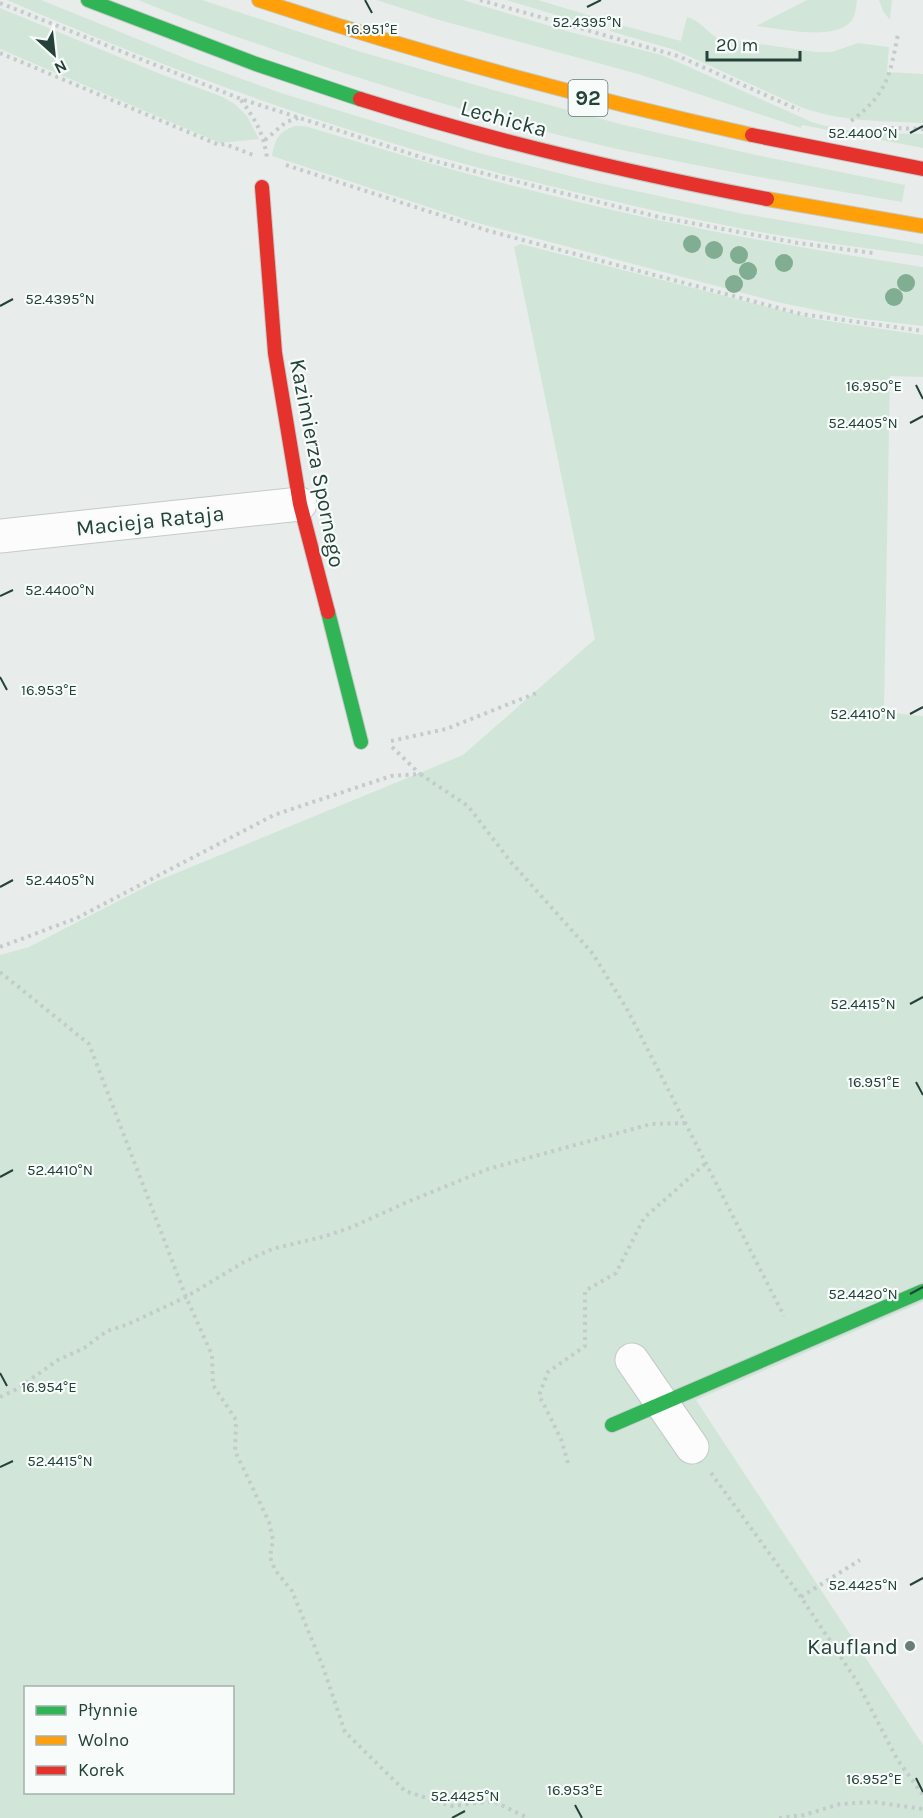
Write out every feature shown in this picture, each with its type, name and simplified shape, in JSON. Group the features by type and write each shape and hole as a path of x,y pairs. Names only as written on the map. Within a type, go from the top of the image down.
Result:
{"main road":[{"name":"Lechicka","path":"88,0 256,65 425,119 659,177 792,205 923,226"},
{"name":"Lechicka","path":"259,0 432,55 572,94 772,140 923,169"},
{"name":"Kazimierza Spornego","path":"262,187 275,353 300,504 361,742"},
{"path":"612,1425 923,1291"}],"street":[{"name":"Macieja Rataja","path":"0,536 300,504"},
{"path":"632,1360 692,1447"}],"path":[{"path":"480,0 678,56 803,112"},
{"path":"855,127 846,126 873,103 890,76 898,34"},
{"path":"0,53 219,145 225,144 270,160"},
{"path":"241,99 265,140 270,160 262,187"},
{"path":"265,140 286,123 298,117"},
{"path":"889,128 923,129"},
{"path":"284,164 489,231 778,308 834,320 923,331"},
{"path":"539,692 446,729 387,742 420,774 468,806 510,861 594,954 628,1011 798,1344"},
{"path":"0,947 77,918 274,815 391,776 420,774"},
{"path":"0,972 89,1044 186,1297 212,1355 213,1384 236,1420 236,1451 269,1522 273,1540 270,1557 275,1570 292,1591 323,1667 345,1732 405,1791 452,1806 493,1801 528,1818"},
{"path":"0,1397 17,1389 58,1360 84,1348 107,1331 126,1325 186,1297 244,1262 272,1249 352,1227 488,1169 651,1124 685,1123"},
{"path":"568,1463 561,1439 539,1395 548,1372 585,1346 585,1290 616,1273 644,1218 705,1164"},
{"path":"692,1447 801,1597 856,1680 897,1759 923,1795"},
{"path":"801,1597 861,1560"},
{"path":"778,1818 804,1815 840,1804 874,1802 923,1809"}],"green space":[{"path":"7,0 41,0 192,61 281,93 475,152 594,182 744,214 923,244 923,256 801,239 677,216 449,160 257,99 194,76"},
{"path":"138,0 202,0 358,51 624,125 905,185 902,202 617,149 532,128 404,92 320,65 208,27"},
{"path":"376,0 463,0 570,32 662,55 812,122 854,131 923,134 923,148 802,125 801,128 638,74 439,20"},
{"path":"506,0 538,0 601,19 599,28"},
{"path":"807,0 857,0 855,14 847,25 828,32 790,31 756,26"},
{"path":"879,0 892,0 890,20 883,11"},
{"path":"0,8 158,73 223,97 247,116 259,139 220,143 0,49"},
{"path":"687,17 717,38 816,52 832,52 858,43 889,47 887,72 923,74 923,123 862,120 818,113 675,50 610,31 613,23 681,41"},
{"path":"295,126 305,126 463,172 603,208 739,236 923,267 923,326 855,318 777,302 474,222 272,156 279,136 285,130"},
{"path":"521,244 815,319 923,335 923,377 890,376 884,712 923,716 923,1302 696,1400 923,1745 923,1818 0,1818 0,955 29,947 157,881 463,755 595,639 514,247"}],"traffic: fast":[{"path":"88,0 256,64 360,99"},
{"path":"328,612 361,742"},
{"path":"612,1425 923,1291"}],"traffic: slow":[{"path":"259,0 381,39 504,74 752,135"},
{"path":"767,199 923,226"}],"traffic: jam":[{"path":"360,99 460,129 562,155 767,199"},
{"path":"752,135 923,169"},
{"path":"262,187 275,353 300,504 328,612"}],"place":[{"name":"Kaufland","path":"910,1646"}]}
